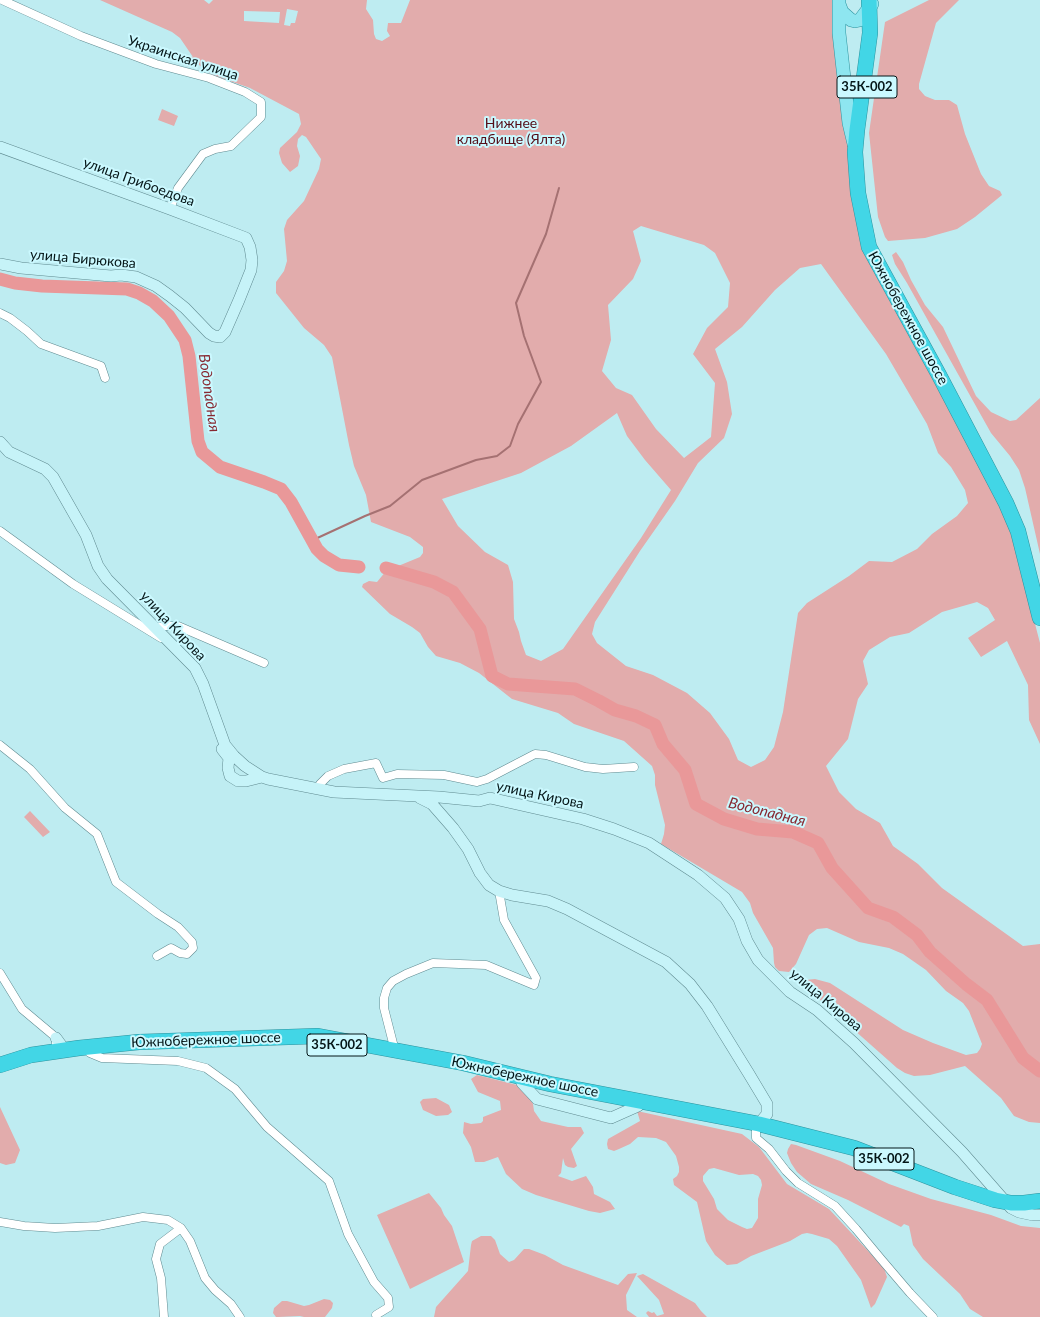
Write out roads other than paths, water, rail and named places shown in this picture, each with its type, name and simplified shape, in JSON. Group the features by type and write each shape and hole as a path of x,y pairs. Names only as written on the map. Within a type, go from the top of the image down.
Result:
{"highway":[{"name":"Южнобережное шоссе","path":"872,1 870,33 857,130 859,157 865,194 873,227 878,244 893,279 914,312 1015,503 1026,531 1040,588"},
{"name":"Южнобережное шоссе","path":"872,1 878,14 864,106 859,157 858,193 869,247 939,375 1006,503 1018,531 1039,613"},
{"name":"Южнобережное шоссе","path":"0,1065 31,1055 57,1043 318,1036 463,1063 757,1131 854,1148 1009,1206 1040,1201"},
{"name":"Южнобережное шоссе","path":"0,1070 31,1060 132,1049 319,1042 464,1069 522,1083 845,1150 949,1189 1009,1206 1027,1208 1040,1205"}],"main road":[{"path":"842,5 849,13 857,17 864,12 872,1"},
{"path":"842,5 853,98 862,137"},
{"path":"842,5 838,28 849,123 859,157"},
{"name":"улица Грибоедова","path":"0,147 246,238 250,247 252,260 251,270 225,332 220,337 214,336"},
{"name":"улица Бирюкова","path":"0,264 21,268 136,277 156,286 170,296 185,308 209,333 214,336"},
{"name":"улица Кирова","path":"0,442 9,452 45,469 53,477 86,535 98,566 107,579 195,668 203,684 225,745 231,757 262,777 306,787 345,793 439,796 479,801 490,798 583,819 649,843 698,875 725,898 739,919 747,941 758,960 790,992 817,1010 854,1043 962,1152 1009,1206 1019,1212 1033,1216 1040,1216"},
{"path":"156,630 192,671 222,748 231,757 228,768 229,773 238,782 262,777"},
{"path":"416,796 432,804 453,828 468,849 489,885 499,891 512,895 548,901 567,909 666,962 690,984 707,1006 767,1104 767,1114 757,1131"},
{"path":"453,828 445,811 446,806 450,802 479,801"}],"street":[{"name":"Украинская улица","path":"2,0 81,36 156,64 209,78 245,92 261,102 261,117 231,146 215,148 203,154 178,188 170,209"},
{"path":"0,313 10,318 41,344 101,366 105,378"},
{"path":"0,531 74,584 165,641"},
{"path":"156,630 165,626 178,626 264,663"},
{"path":"0,745 30,769 65,808 97,834 116,882 158,914 178,927 192,942 193,948 187,954 180,953 171,948 157,956"},
{"path":"318,789 320,784 328,776 344,769 376,763 383,778 397,774 444,775 477,782 487,779 535,754 546,755 585,767 603,769 634,767"},
{"path":"395,1051 384,1008 384,998 387,988 393,980 433,964 486,965 534,985 536,978 504,920 499,891"},
{"path":"0,973 22,1009 57,1043"},
{"path":"90,1053 102,1058 178,1060 206,1068 235,1089 267,1127 329,1181 348,1234 374,1282 388,1298 389,1307 376,1315"},
{"path":"757,1131 786,1171 798,1183 835,1206 910,1293 934,1317"},
{"path":"0,1222 24,1226 55,1228 98,1226 143,1217 168,1220 181,1228 190,1241 205,1278 214,1290 231,1304 240,1317"},
{"path":"164,1317 161,1278 156,1258 160,1244 181,1228"}],"waterway":[{"path":"313,540 390,506 422,480 476,460 497,456 510,446 518,424 541,382 524,336 516,303 546,234 559,188"},
{"name":"Водопадная","path":"0,279 15,283 42,286 127,289 139,293 153,301 169,316 185,340 189,356 198,441 202,452 220,467 281,489 291,502 317,549 324,556 339,565 359,567"},
{"name":"Водопадная","path":"386,568 434,582 453,592 480,629 492,676 508,684 575,689 615,710 636,716 655,725 663,744 685,770 696,804 724,819 757,829 793,832 818,843 832,868 868,908 893,917 917,935 930,952 966,984 987,1000 1023,1058 1040,1071"}],"park label":[{"name":"Нижнее кладбище (Ялта)","path":"511,132"}]}
